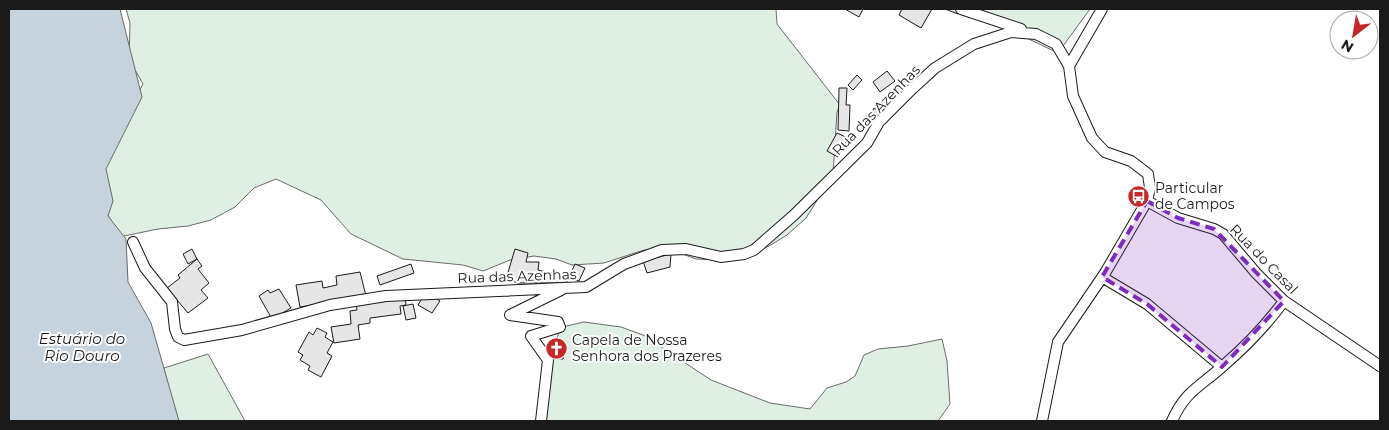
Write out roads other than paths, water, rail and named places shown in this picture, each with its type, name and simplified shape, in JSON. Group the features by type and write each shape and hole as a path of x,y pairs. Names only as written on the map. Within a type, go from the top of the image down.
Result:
{"street":[{"path":"961,9 1036,34"},
{"path":"1042,421 1058,342 1102,276 1147,201 1150,188 1148,174 1131,161 1105,152 1092,138 1073,96 1069,66 1102,9"},
{"name":"Rua das Azenhas","path":"133,242 145,268 172,302 175,329 178,336 184,340 242,330 330,305 386,296 586,287 624,264 662,250 686,249 721,257 744,254 754,250 794,215 867,143 879,122 936,68 974,44 1011,32 1036,34 1056,44 1069,66"},
{"name":"Rua do Casal","path":"1147,201 1178,218 1214,229 1223,234 1256,273 1284,301 1380,366"},
{"path":"1102,276 1147,304 1222,367"},
{"path":"541,421 548,360 531,336 560,327 558,322 510,315 564,289"},
{"path":"1172,421 1178,408 1195,387 1222,367 1284,301"}],"water":[{"name":"Estuário do Rio Douro","path":"9,9 120,9 142,97 106,169 113,201 108,216 126,239 128,282 151,323 179,421 9,421"}],"place":[{"name":"Particular de Campos","path":"1139,196"},
{"name":"Capela de Nossa Senhora dos Prazeres","path":"556,348"}]}
